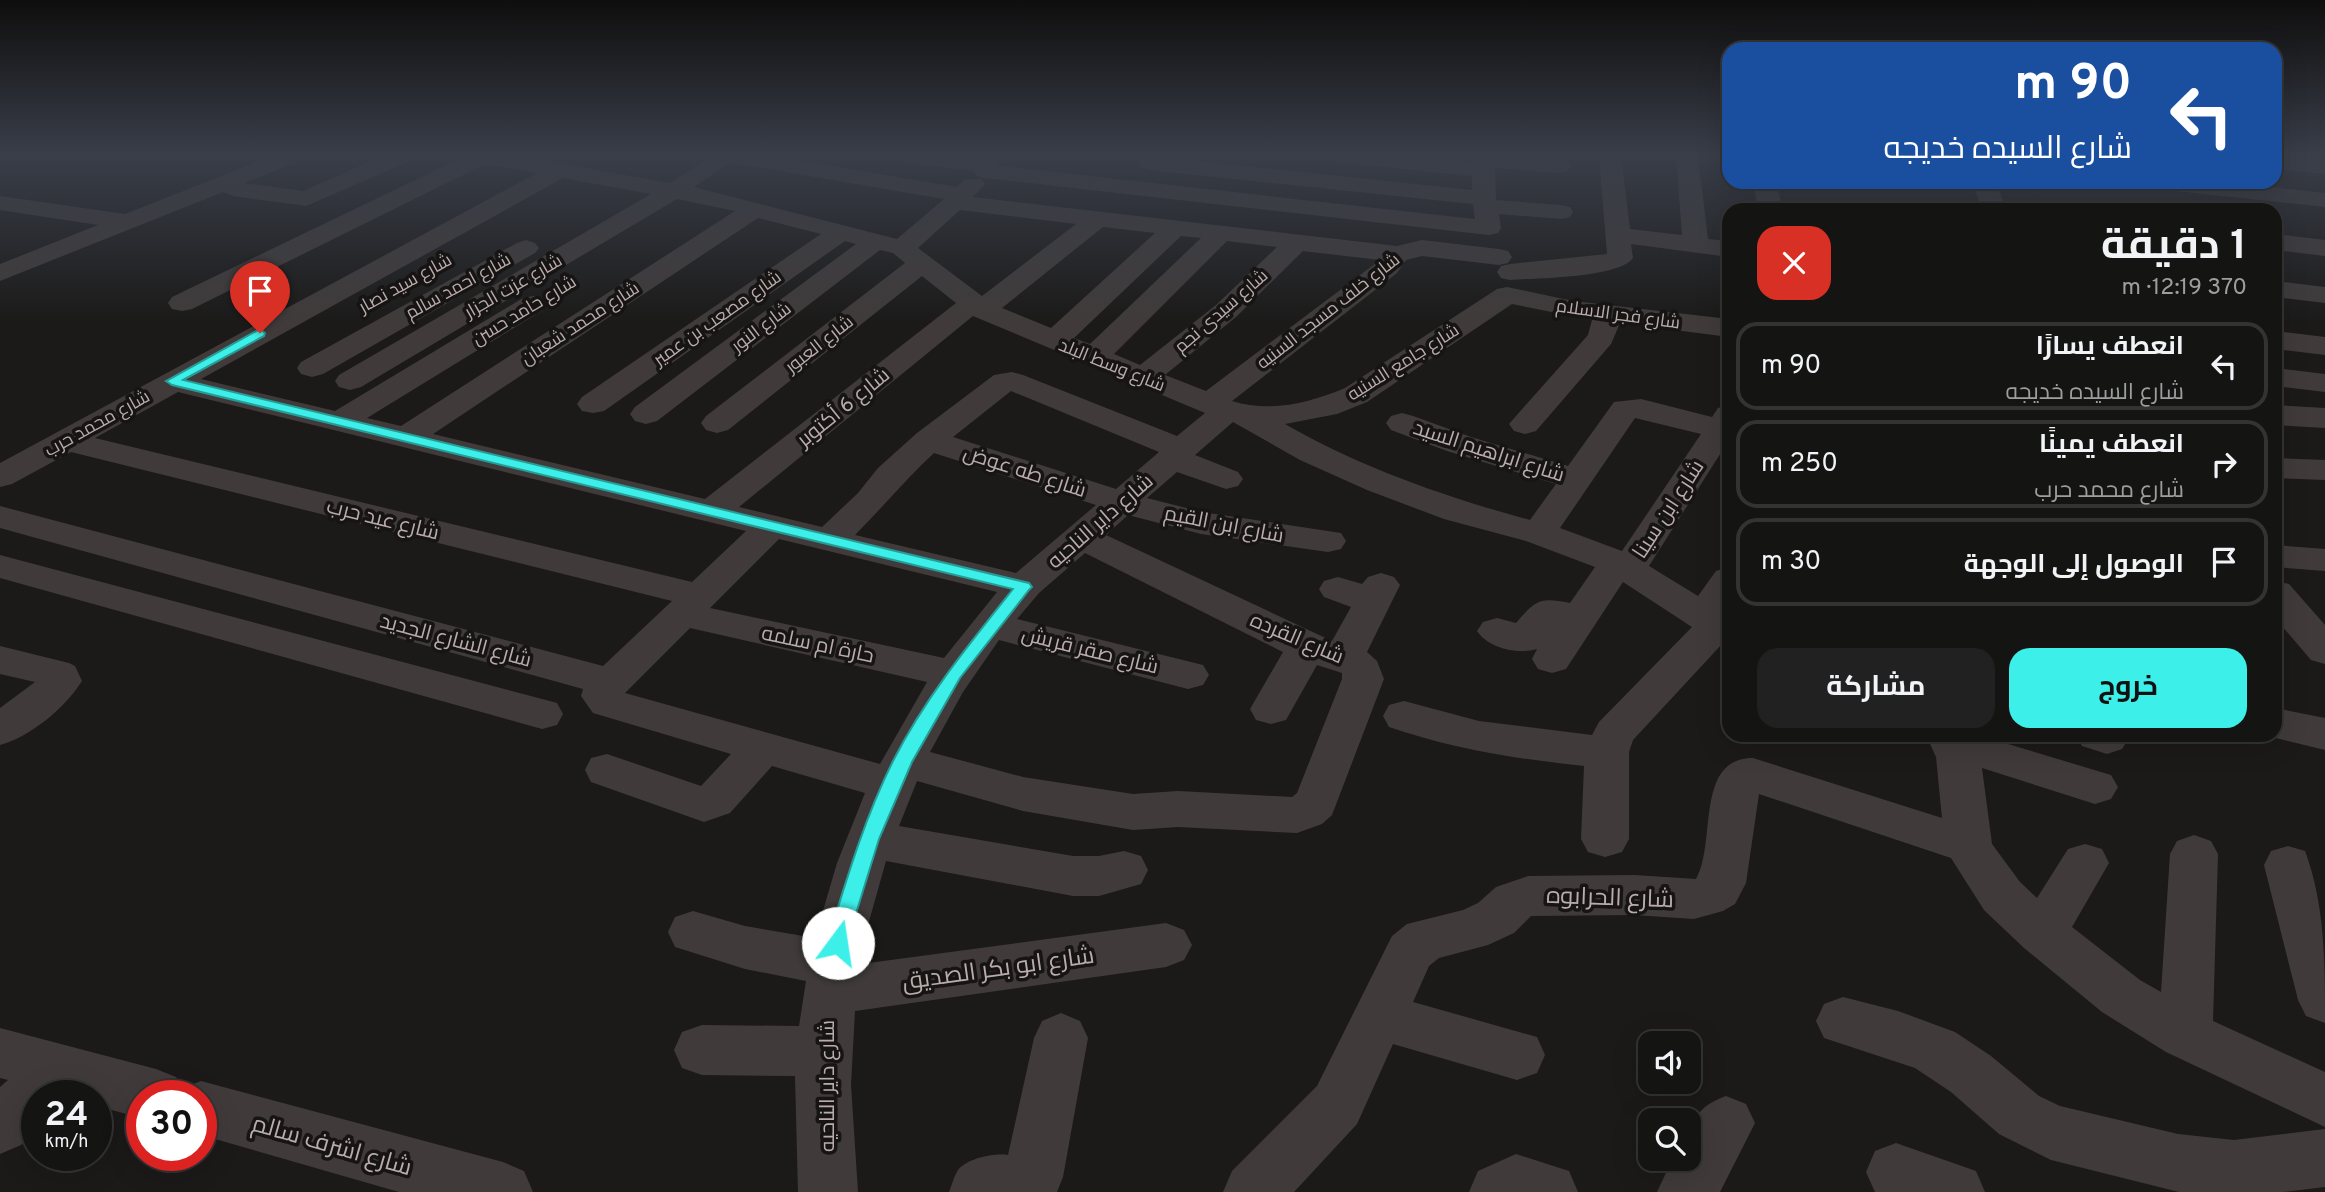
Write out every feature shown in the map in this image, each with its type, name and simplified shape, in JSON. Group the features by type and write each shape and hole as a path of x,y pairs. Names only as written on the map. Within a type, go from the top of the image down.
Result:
{"street":[{"path":"62,212 128,222"},
{"path":"0,273 154,212"},
{"path":"182,303 367,212"},
{"name":"شارع محمد حرب","path":"0,477 484,212"},
{"name":"شارع سيد نصار","path":"210,390 535,212"},
{"name":"شارع احمد سالم","path":"312,368 589,212"},
{"name":"شارع عزت الجزار","path":"351,381 638,212"},
{"name":"شارع حامد حسن","path":"340,422 684,212"},
{"name":"شارع وسط البلد","path":"764,212 900,251 977,307 1054,341 1229,410 1312,453 1380,483 1457,510 1539,533 1623,565 1717,625"},
{"path":"900,251 945,212"},
{"path":"1046,212 1297,242 1393,261 1443,276"},
{"path":"1489,212 1502,278 1610,263 1621,255 1616,212"},
{"path":"1693,212 1696,245"},
{"path":"540,377 769,213"},
{"name":"شارع محمد شعبان","path":"405,438 769,213"},
{"name":"شارع 6 أكتوبر","path":"712,511 977,307 1097,219"},
{"path":"1054,341 1175,228"},
{"name":"شارع مصعب بن عمير","path":"593,404 841,232"},
{"path":"1094,357 1221,233"},
{"path":"2282,233 2325,247"},
{"path":"1619,235 1722,248"},
{"name":"شارع سيدى نجم","path":"1143,377 1226,311 1297,242"},
{"name":"شارع خلف مسجد السنيه","path":"1229,410 1393,261 1422,248 1502,278"},
{"name":"شارع النور","path":"646,414 900,251"},
{"name":"شارع العبور","path":"717,423 900,251"},
{"path":"431,269 475,276"},
{"path":"2282,272 2325,277"},
{"name":"شارع فجر الاسلام","path":"1502,278 1607,314 1722,327"},
{"name":"شارع جامع السنيه","path":"1229,410 1289,414 1326,407 1356,395 1502,278"},
{"path":"2282,290 2325,295"},
{"path":"1525,424 1601,338 1607,314"},
{"path":"2282,341 2325,346"},
{"path":"2282,378 2325,383"},
{"path":"172,381 1024,587"},
{"path":"829,540 870,500 890,475 929,440 1002,383 1010,381 1177,454 1226,479"},
{"path":"1539,533 1623,411 1628,408 1641,408 1722,422"},
{"name":"شارع داير الناحيه","path":"828,1192 824,1051 832,976 847,906 869,839 897,773 954,674 1024,587 1229,410"},
{"path":"2282,415 2325,418"},
{"name":"شارع ابراهيم السيد","path":"1402,422 1459,444 1576,479"},
{"name":"شارع ابن سينا","path":"1552,659 1580,617 1623,565 1722,425"},
{"name":"شارع طه عوض","path":"929,440 1121,502"},
{"name":"شارع عيد حرب","path":"67,441 691,605"},
{"path":"2282,468 2325,470"},
{"name":"شارع ابن القيم","path":"1121,502 1210,525 1328,541"},
{"name":"شارع الشارع الجديد","path":"0,517 598,679 603,681 605,688 602,696 608,702 763,747 897,773 1133,812 1178,810 1297,815"},
{"path":"605,688 772,526"},
{"path":"0,557 48,530"},
{"name":"شارع القرده","path":"1082,537 1325,652 1356,663 1362,671 1363,679 1316,803 1307,813 1297,815"},
{"path":"2282,557 2325,560"},
{"path":"0,566 542,714"},
{"path":"1271,709 1325,652 1364,592"},
{"path":"2282,600 2319,637"},
{"name":"حارة ام سلمه","path":"691,605 954,674"},
{"path":"1605,839 1607,752 1614,733 1717,625 1722,606"},
{"path":"1497,631 1524,640 1548,611 1580,617"},
{"name":"شارع صقر قريش","path":"991,625 1188,675"},
{"path":"0,660 60,676 61,681 51,692 0,730"},
{"path":"1404,716 1438,729 1475,737 1607,752"},
{"path":"2282,725 2325,734"},
{"path":"1952,742 1968,845 2002,896 2042,933 2121,996 2185,1035 2325,1100"},
{"path":"1961,742 2095,787"},
{"path":"607,770 704,805 714,801 763,747"},
{"name":"شارع الحرابوه","path":"1253,1192 1337,1105 1378,1016 1416,944 1424,939 1470,930 1496,918 1521,898 1535,895 1634,895 1694,899 1718,890 1739,780 1744,775 1753,775 1968,845"},
{"path":"869,839 1073,876 1099,876 1124,870"},
{"path":"2185,1035 2194,854"},
{"path":"2042,933 2085,863"},
{"path":"2288,865 2325,1000"},
{"name":"شارع ابو بكر الصديق","path":"693,932 748,950 783,957 832,976 1166,945"},
{"path":"1378,1016 1517,1055"},
{"path":"1843,1021 1898,1035 1935,1050 1971,1074 2020,1115 2051,1132 2178,1163 2223,1168 2325,1158"},
{"path":"979,1192 998,1182 1023,1186 1033,1177 1061,1038"},
{"path":"702,1050 824,1051"},
{"path":"0,1053 126,1088"},
{"path":"2252,1068 2325,1076"},
{"path":"0,1126 60,1069"},
{"name":"شارع اشرف سالم","path":"217,1113 474,1188"},
{"path":"1687,1192 1726,1123"},
{"path":"1896,1172 1955,1192"},
{"path":"1499,1192 1516,1184 1548,1192"}],"route":[{"path":"260,333 172,381 1024,587 954,674 902,761 869,839 838,943"}]}
